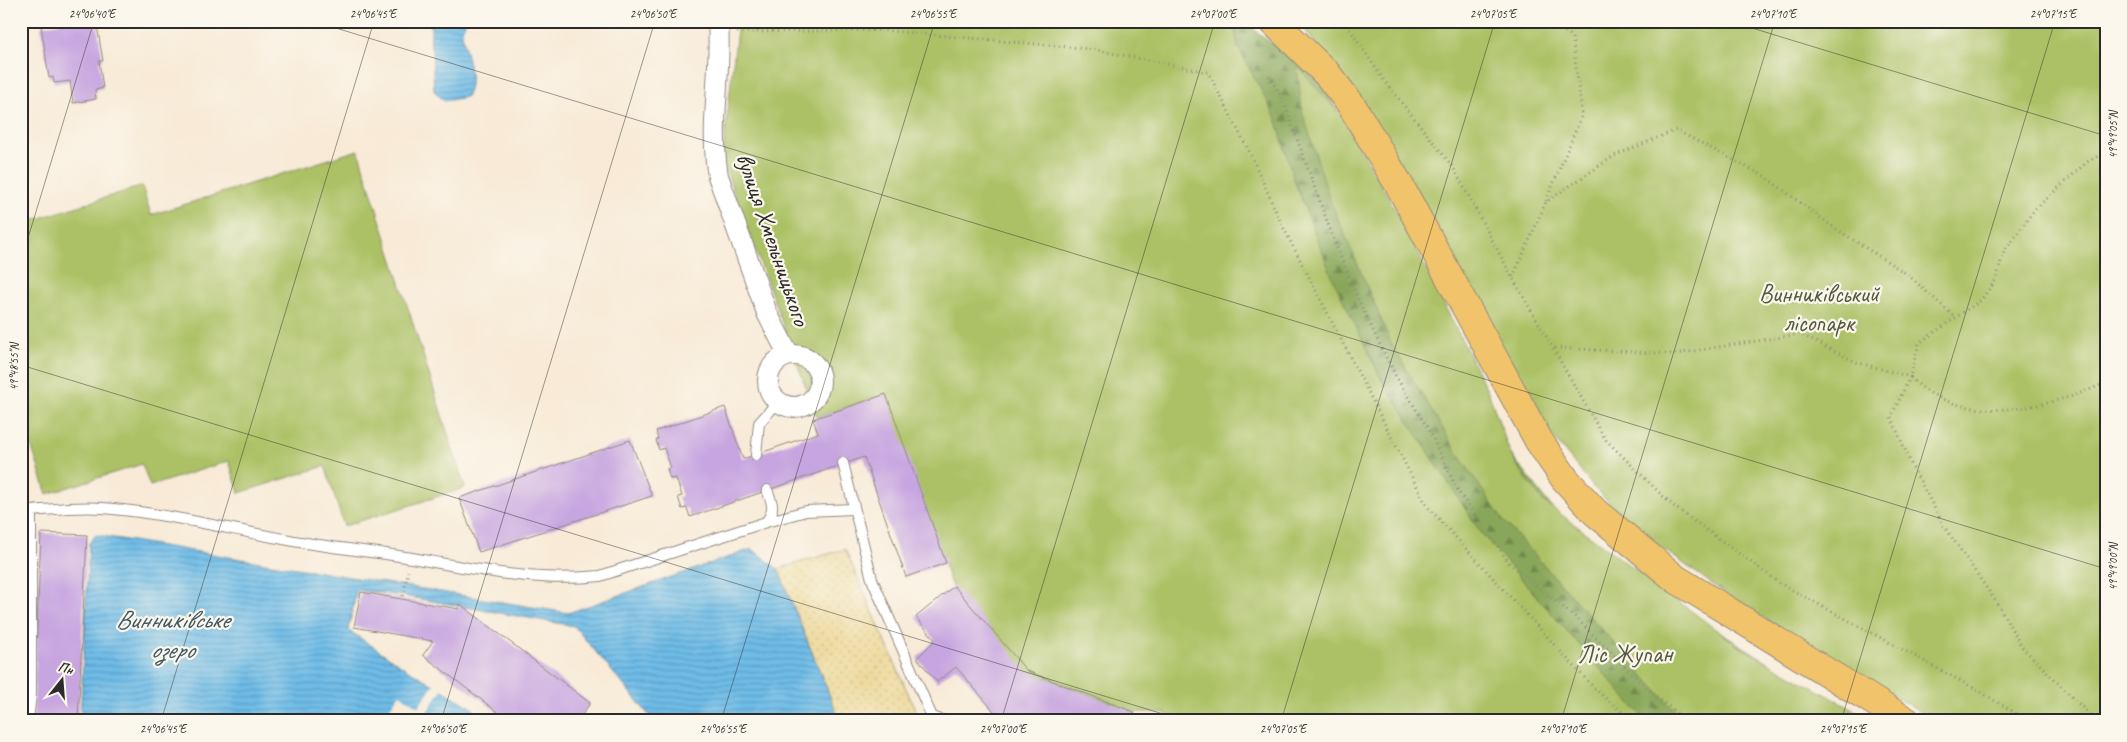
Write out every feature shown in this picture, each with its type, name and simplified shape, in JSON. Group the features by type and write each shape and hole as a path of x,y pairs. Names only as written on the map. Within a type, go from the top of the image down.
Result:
{"main road":[{"path":"1273,21 1327,74 1352,106 1398,183 1539,441 1565,479 1595,512 1676,580 1906,721"}],"street":[{"name":"вулиця Хмельницького","path":"719,26 714,157 718,176 767,313 788,354"},
{"name":"вулиця Хмельницького","path":"788,354 802,355 815,365 821,380 819,389 813,398 802,406 794,407 778,402 769,389 769,373 772,365 788,354"}],"lane":[{"path":"756,455 759,423 778,402"},
{"path":"843,463 872,579 932,717 944,721"},
{"path":"766,522 772,515 774,505 767,490"},
{"path":"28,721 31,694 26,511 80,507 124,510 302,543 411,558 482,571 544,578 582,578 600,576 766,522 806,511 854,509"}],"path":[{"path":"874,21 881,30"},
{"path":"1344,21 1384,79 1453,167 1512,277 1606,439 1672,505 1781,584 1981,692 2028,721"},
{"path":"1512,277 1582,115 1572,36 1547,21"},
{"path":"719,26 881,30 1091,49 1208,72 1251,155 1282,225 1427,506 1594,688 1632,721"},
{"path":"1269,76 1282,98 1335,243 1361,306 1396,377 1429,430 1458,493 1510,564 1575,617 1649,690 1686,721"},
{"path":"1546,202 1614,156 1676,130 1764,176 1836,228 1907,274 1956,318"},
{"path":"2096,721 2021,646 1999,606 1944,526 1912,466 1892,417 1910,377 1919,343 1981,300 1996,280 2003,254 2034,210 2087,162 2106,152"},
{"path":"1554,348 1675,354 1800,334 1856,362 1910,377 1925,392 1960,406 1999,411 2077,395 2106,383"},
{"path":"403,596 411,558"}],"green space":[{"path":"738,21 1233,21 1238,47 1276,118 1294,180 1333,279 1381,379 1481,533 1646,721 1168,721 1166,713 1134,712 1117,707 1118,705 1027,671 1010,656 952,587 883,395 817,417 722,160"},
{"name":"Ліс Жупан","path":"846,21 1244,21 1325,86 1509,452 1558,515 1650,590 1865,721 1597,721"},
{"name":"Винниківський лісопарк","path":"1298,21 2106,21 2106,721 1936,721 1736,601 1649,539 1594,488 1553,437 1356,97"},
{"name":"Ліс Жупан","path":"1297,66 1342,116 1405,227 1489,394 1510,453 1543,501 1737,645 1874,721 1688,721 1669,704 1502,519 1458,454 1392,345 1330,200 1302,110"},
{"path":"358,150 465,488 344,526 325,466 239,493 229,461 150,486 142,464 47,494 21,414 21,224 142,186 151,215"}],"sand":[{"path":"845,549 917,714 918,721 840,721 778,569"}],"water":[{"path":"429,21 466,21 462,32 469,65 470,81 466,97 444,101 434,91"},
{"name":"Винниківське озеро","path":"96,535 568,613 752,549 778,569 840,721 654,721 574,626 403,596 357,590 348,630 405,668 471,707 486,721 80,721 89,543"},
{"path":"21,593 28,605 32,637 22,721"}],"pier":[{"path":"435,683 443,688 426,713 437,721 380,721 400,694 418,707"}],"building":[{"path":"60,21 93,21 94,26 97,25 103,61 99,61 103,88 95,90 96,99 73,103 70,81 54,83 53,77 49,78 41,26 60,23"},
{"path":"886,394 946,563 906,577 864,457 690,517 687,508 682,509 678,497 682,496 676,478 670,479 667,469 671,468 664,448 659,450 656,440 658,439 656,431 725,407 743,459 818,433 813,419"},
{"path":"630,440 652,496 479,552 459,498"},
{"path":"41,533 87,535 78,721 33,721"},
{"path":"954,586 1027,671 1134,712 1137,721 1012,721 998,716 956,667 937,682 917,658 935,640 916,617"},
{"path":"361,592 459,609 460,604 590,703 578,721 509,721 423,655 433,641 354,627"}]}
